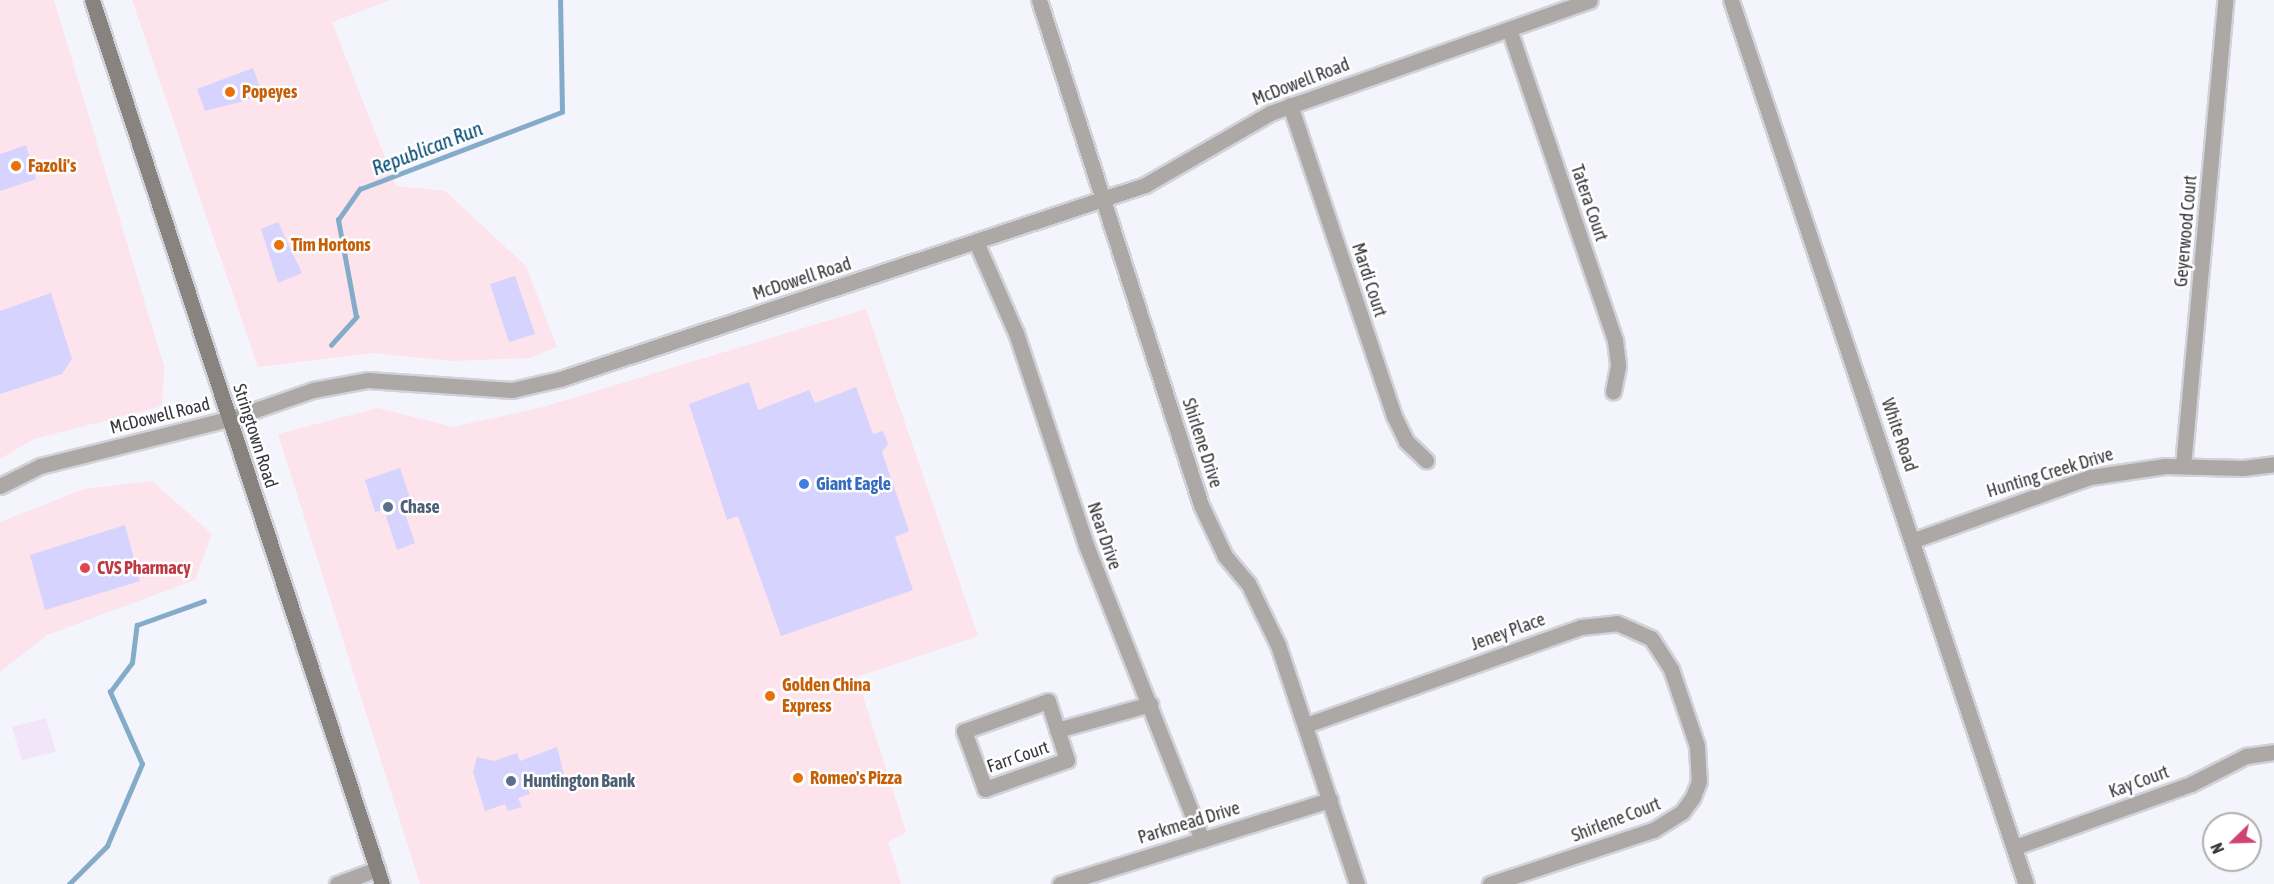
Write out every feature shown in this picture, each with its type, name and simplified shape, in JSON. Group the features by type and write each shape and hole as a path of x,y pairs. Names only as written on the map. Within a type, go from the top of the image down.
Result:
{"main road":[{"name":"Stringtown Road","path":"92,0 380,877"}],"street":[{"name":"Shirlene Drive","path":"1039,0 1100,200 1201,505 1225,556 1248,583 1278,645 1357,884"},
{"name":"McDowell Road","path":"0,486 40,466 229,418 313,390 368,380 486,390 534,386 1100,200 1163,176 1290,105 1590,0"},
{"name":"White Road","path":"1731,0 1914,540 2026,884"},
{"name":"Geyerwood Court","path":"2183,466 2225,0"},
{"name":"Tatera Court","path":"1509,29 1614,340 1618,366 1613,392"},
{"name":"Mardi Court","path":"1290,105 1394,417 1406,441 1426,460"},
{"name":"Near Drive","path":"976,242 1016,333 1086,545 1202,840"},
{"name":"Hunting Creek Drive","path":"1914,540 2090,477 2183,466 2243,468 2274,464"},
{"name":"Jeney Place","path":"1306,725 1581,627 1617,623 1651,638 1671,669 1684,707"},
{"name":"Farr Court","path":"1048,702 1057,730 1068,760 985,789 964,730 1048,702"},
{"name":"Farr Court","path":"1057,730 1150,704"},
{"name":"Shirlene Court","path":"1490,884 1653,830 1682,812 1699,781 1697,746 1684,707"},
{"name":"Kay Court","path":"2015,847 2191,784 2246,756 2274,752"},
{"name":"Parkmead Drive","path":"1060,884 1330,800"},
{"path":"337,884 380,877"}],"shaded area":[{"path":"0,0 54,0 164,366 162,406 34,439 0,459"},
{"path":"132,0 391,0 332,22 396,186 445,191 526,266 557,347 530,358 451,361 372,353 258,367"},
{"path":"866,309 978,636 857,677 906,832 888,842 901,884 420,884 278,434 378,408 453,427 543,407"},
{"path":"152,481 212,534 195,580 47,635 0,672 0,522 84,489"},
{"path":"46,718 56,752 22,760 12,727"}],"building":[{"name":"Popeyes","path":"253,68 263,96 205,111 197,89"},
{"name":"Fazoli's","path":"26,145 36,179 0,191 0,154"},
{"name":"Tim Hortons","path":"278,222 302,273 278,283 261,229"},
{"path":"515,276 535,334 509,342 490,284"},
{"path":"51,293 72,359 62,374 0,394 0,311"},
{"name":"Giant Eagle","path":"749,382 758,410 809,390 815,403 856,387 873,434 883,431 888,444 882,452 909,531 895,537 913,590 781,636 738,516 727,520 689,404"},
{"name":"Chase","path":"400,468 411,501 402,505 415,543 397,550 384,510 375,512 365,480"},
{"name":"CVS Pharmacy","path":"125,525 140,581 45,610 30,555"},
{"name":"Huntington Bank","path":"557,747 564,775 527,787 530,794 518,798 522,807 508,811 505,804 485,811 473,772 477,757 494,761 517,753 520,761"}],"waterway":[{"name":"Republican Run","path":"331,345 356,317 338,220 360,189 562,112 560,0"},
{"name":"Republican Run","path":"69,884 107,846 142,764 110,692 132,663 137,625 204,601"}],"place":[{"name":"Popeyes","path":"230,92"},
{"name":"Fazoli's","path":"16,166"},
{"name":"Tim Hortons","path":"279,245"},
{"name":"Giant Eagle","path":"804,484"},
{"name":"Chase","path":"388,507"},
{"name":"CVS Pharmacy","path":"85,568"},
{"name":"Golden China Express","path":"770,696"},
{"name":"Romeo's Pizza","path":"798,778"},
{"name":"Huntington Bank","path":"511,781"}]}
